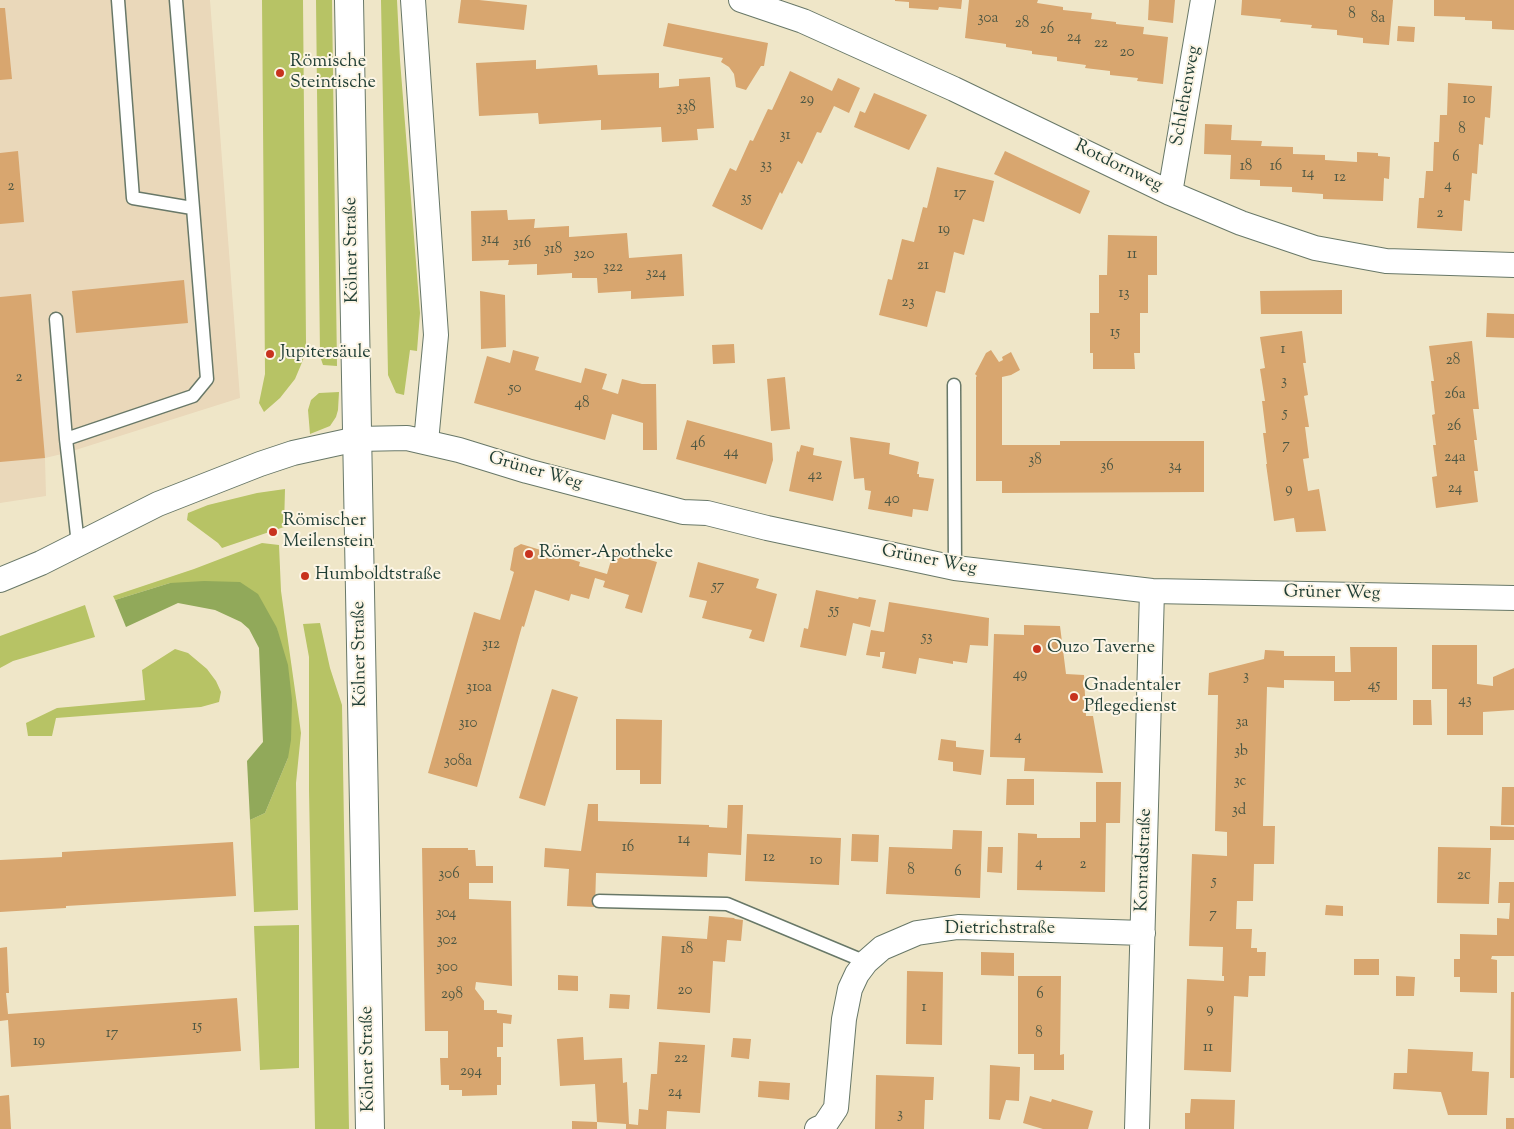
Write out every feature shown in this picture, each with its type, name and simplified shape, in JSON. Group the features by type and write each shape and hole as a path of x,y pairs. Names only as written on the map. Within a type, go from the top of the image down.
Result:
{"main road":[{"name":"Kölner Straße","path":"349,0 370,1129"}],"street":[{"path":"413,0 436,335 426,442"},
{"name":"Rotdornweg","path":"741,0 803,21 954,89 1170,193 1240,223 1314,248 1386,261 1514,265"},
{"name":"Schlehenweg","path":"1170,193 1203,0"},
{"name":"Grüner Weg","path":"357,438 407,438 426,442 683,512 707,513 767,528 955,568 1152,590 1514,598"},
{"path":"0,580 40,563 158,504 260,464 294,453 357,438"},
{"name":"Konradstraße","path":"1136,1129 1152,590"},
{"name":"Dietrichstraße","path":"817,1129 824,1126 836,1108 846,1004 850,989 857,974 866,962 882,948 917,933 958,927 1143,933"}],"lane":[{"path":"118,0 133,198 192,208"},
{"path":"66,439 193,396 206,379 176,0"},
{"path":"56,319 66,439 78,544"},
{"path":"954,385 955,568"},
{"path":"599,901 727,904 866,962"}],"shaded area":[{"path":"0,0 210,0 240,398 45,458 46,496 0,503"}],"green space":[{"path":"262,0 303,0 306,343 303,360 295,379 280,398 264,412 259,403 265,374"},
{"path":"316,0 332,0 337,366 323,365 320,356"},
{"path":"381,0 397,0 420,313 417,351 410,350 404,395 396,393 388,375"},
{"path":"339,392 338,410 330,426 310,434 308,410 311,400 319,393"},
{"path":"285,489 284,527 222,548 187,520 188,513 208,505 257,493"},
{"path":"262,543 279,545 281,591 301,733 296,783 298,910 254,912 250,820 265,813 288,758 277,628 170,583 115,600 113,596 194,569"},
{"path":"204,581 240,582 258,594 277,628 288,665 292,700 291,740 288,758 265,813 250,820 247,761 263,742 259,648 249,629 241,622 215,610 178,603 126,627 115,600 170,583"},
{"path":"85,605 95,637 13,661 0,668 0,636"},
{"path":"320,623 330,668 342,705 349,1129 315,1129 309,790 309,657 303,624"},
{"path":"175,649 188,653 207,669 221,692 219,702 201,707 56,718 52,736 28,736 26,723 57,708 145,700 142,670"},
{"path":"299,925 299,1068 260,1070 254,926"}],"building":[{"path":"461,0 527,5 524,30 458,23"},
{"path":"895,0 962,0 961,9 939,7 938,10 909,8 909,2"},
{"path":"969,0 1038,0 1037,3 1063,7 1063,10 1092,13 1091,19 1144,27 1143,34 1168,37 1163,84 1137,81 1138,78 1110,75 1110,71 1085,68 1086,65 1057,61 1057,57 1032,54 1032,51 1006,47 1006,44 965,38"},
{"path":"1149,0 1175,0 1173,23 1148,20"},
{"path":"1242,0 1393,0 1389,45 1363,43 1363,38 1337,35 1337,30 1311,28 1312,25 1280,22 1281,19 1241,15"},
{"path":"1434,0 1514,0 1514,30 1492,29 1492,21 1465,20 1465,17 1434,16"},
{"path":"0,8 5,8 12,79 0,80"},
{"path":"668,23 768,43 764,66 761,66 746,90 736,87 734,74 729,67 721,62 723,58 663,46"},
{"path":"1398,26 1415,27 1414,42 1397,41"},
{"path":"536,60 536,69 597,65 598,75 659,73 659,88 679,86 679,79 710,77 714,128 697,129 698,140 662,142 661,127 601,130 601,120 539,124 538,113 479,116 476,63"},
{"path":"790,71 832,91 838,78 860,88 849,113 834,106 821,133 817,132 802,164 798,161 782,194 780,192 762,230 712,206 730,168 736,171 750,140 753,141 768,109 772,110"},
{"path":"1448,83 1492,86 1490,118 1485,117 1483,145 1479,144 1477,174 1472,173 1470,201 1464,200 1462,231 1417,228 1419,198 1424,198 1426,171 1433,171 1434,142 1439,142 1440,115 1447,115"},
{"path":"874,93 927,115 909,150 854,127 860,111 865,113"},
{"path":"1205,124 1232,125 1231,140 1262,141 1261,146 1293,147 1293,154 1325,155 1325,160 1357,162 1357,152 1378,153 1378,156 1390,157 1389,179 1384,178 1383,201 1323,199 1323,194 1292,192 1292,187 1260,186 1260,180 1230,179 1231,155 1204,154"},
{"path":"18,151 24,222 0,224 0,153"},
{"path":"1005,151 1090,191 1080,214 994,174"},
{"path":"937,167 994,181 984,222 973,219 964,255 954,252 945,293 936,291 927,327 879,315 888,279 892,280 902,239 914,242 923,207 927,208"},
{"path":"507,210 508,220 535,219 534,228 569,226 569,237 627,233 629,258 682,254 684,296 631,299 631,291 598,293 597,278 572,278 572,273 537,275 537,264 508,265 509,260 472,261 471,211"},
{"path":"1108,235 1157,236 1157,275 1148,275 1148,313 1140,313 1140,353 1134,353 1135,369 1093,369 1093,353 1090,353 1090,313 1099,313 1099,275 1107,275"},
{"path":"184,280 188,323 76,333 72,291"},
{"path":"1342,290 1342,314 1261,314 1260,291"},
{"path":"480,291 505,295 506,347 481,349"},
{"path":"31,294 45,458 0,462 0,297"},
{"path":"1487,313 1514,314 1514,338 1486,337"},
{"path":"1302,331 1306,363 1303,363 1308,395 1304,396 1309,427 1305,427 1309,458 1303,459 1308,491 1319,489 1326,531 1296,532 1294,518 1274,521 1266,464 1263,433 1266,433 1262,401 1265,401 1260,369 1265,368 1260,337"},
{"path":"1472,341 1479,409 1473,409 1478,471 1474,471 1478,502 1436,508 1432,477 1437,476 1433,445 1436,445 1432,415 1435,414 1431,381 1434,381 1429,346"},
{"path":"734,344 735,363 713,364 712,345"},
{"path":"513,350 539,357 535,370 581,383 585,368 607,374 602,389 618,394 622,379 642,384 656,384 657,450 643,450 643,423 612,414 605,440 474,403 487,356 510,363"},
{"path":"991,350 999,362 1003,360 1002,357 1011,352 1020,370 1002,377 1002,445 1060,445 1060,441 1204,441 1204,492 1002,493 1002,481 976,481 977,376 975,374 986,353"},
{"path":"785,377 790,429 771,431 767,379"},
{"path":"687,420 772,443 773,460 766,484 676,459"},
{"path":"850,437 890,443 889,454 919,462 917,474 919,474 919,477 934,479 928,511 913,509 912,517 868,509 871,491 865,490 864,478 854,479"},
{"path":"801,445 814,448 813,455 842,461 833,501 789,491 797,451 799,452"},
{"path":"521,544 580,562 579,566 607,574 614,550 657,562 642,613 625,608 629,595 603,587 605,581 595,578 589,599 571,594 569,601 535,590 524,627 522,626 477,787 428,773 474,612 500,620 514,572 510,570 514,548"},
{"path":"698,562 759,579 756,588 777,594 764,642 749,638 752,630 702,618 707,601 689,597"},
{"path":"816,590 858,599 859,597 876,600 870,627 853,623 846,656 800,647 804,628 808,629"},
{"path":"889,602 989,618 988,646 970,645 967,663 953,661 953,664 919,658 916,674 882,668 885,652 880,652 880,657 866,655 871,630 884,632"},
{"path":"1024,625 1060,626 1066,674 1084,675 1086,716 1093,716 1103,773 1024,771 1025,758 990,757 994,634 1024,635"},
{"path":"1432,645 1477,645 1477,684 1493,686 1493,677 1514,668 1514,710 1483,712 1483,735 1447,735 1447,689 1432,689"},
{"path":"1350,647 1397,647 1397,700 1334,701 1334,681 1284,680 1284,688 1267,687 1263,826 1275,826 1274,864 1254,864 1253,901 1237,901 1236,929 1252,929 1251,948 1257,948 1257,952 1266,952 1265,976 1249,976 1248,997 1234,996 1231,1072 1184,1070 1187,979 1224,981 1224,976 1222,976 1223,947 1189,946 1192,854 1227,856 1227,832 1215,831 1218,695 1208,695 1209,673 1264,659 1265,650 1284,651 1284,656 1335,656 1335,672 1351,672"},
{"path":"552,689 578,697 545,806 519,798"},
{"path":"1413,700 1431,700 1432,725 1413,725"},
{"path":"616,719 662,720 661,784 640,784 640,770 616,770"},
{"path":"941,739 956,741 956,747 984,750 981,775 953,771 953,762 938,760"},
{"path":"1007,779 1034,779 1034,805 1006,805"},
{"path":"1096,782 1121,782 1120,823 1106,823 1105,892 1017,890 1018,833 1037,834 1037,838 1080,838 1080,822 1096,822"},
{"path":"1502,787 1514,787 1514,825 1501,825"},
{"path":"588,804 598,804 598,821 709,825 709,827 727,828 728,805 743,805 741,855 708,853 707,877 596,873 595,907 567,906 569,869 544,867 545,848 581,851"},
{"path":"1490,826 1514,827 1514,840 1490,840"},
{"path":"953,830 982,831 980,898 886,894 889,847 952,849"},
{"path":"747,834 841,838 839,885 745,881"},
{"path":"852,834 879,835 878,862 851,861"},
{"path":"233,842 236,896 66,906 66,908 0,912 0,860 62,857 62,852"},
{"path":"988,847 1003,847 1002,873 987,872"},
{"path":"1438,847 1491,848 1489,904 1437,903"},
{"path":"422,848 468,848 468,850 475,850 476,866 493,866 493,883 469,883 469,899 511,901 512,986 476,982 475,989 484,1001 484,1010 497,1010 497,1013 512,1015 511,1024 503,1023 503,1047 497,1047 497,1057 501,1057 501,1085 497,1085 497,1095 462,1096 462,1090 449,1090 449,1085 441,1085 440,1058 448,1058 448,1031 425,1031"},
{"path":"1499,882 1514,882 1514,956 1492,956 1491,959 1497,960 1497,993 1460,992 1460,977 1454,977 1454,959 1460,959 1460,934 1497,935 1497,918 1509,919 1510,903 1498,903"},
{"path":"1326,905 1343,906 1343,916 1325,915"},
{"path":"709,916 743,920 741,941 727,940 725,962 713,961 710,1013 657,1009 662,936 707,939"},
{"path":"7,947 9,993 6,993 8,1014 237,998 241,1051 11,1067 8,1020 0,1021 0,948"},
{"path":"981,952 1014,953 1014,976 981,975"},
{"path":"1354,959 1379,959 1379,975 1354,975"},
{"path":"907,971 943,972 942,1045 906,1044"},
{"path":"558,975 578,976 578,991 558,990"},
{"path":"1018,976 1061,976 1060,1055 1064,1054 1064,1070 1034,1070 1034,1054 1018,1054"},
{"path":"1396,976 1415,977 1414,996 1396,996"},
{"path":"1511,992 1514,992 1514,1078 1510,1078"},
{"path":"610,994 630,995 629,1009 609,1008"},
{"path":"583,1037 584,1060 622,1058 623,1083 627,1082 629,1124 638,1125 639,1109 648,1110 651,1074 657,1074 659,1042 705,1045 700,1113 667,1111 666,1129 626,1129 626,1124 597,1122 595,1084 560,1086 557,1039"},
{"path":"733,1038 751,1039 749,1059 731,1057"},
{"path":"1408,1049 1473,1052 1472,1071 1489,1072 1487,1115 1448,1115 1441,1092 1393,1089 1394,1073 1407,1073"},
{"path":"990,1065 1020,1067 1019,1101 1006,1100 1000,1120 989,1119"},
{"path":"876,1075 934,1077 933,1100 925,1100 924,1129 875,1129"},
{"path":"759,1081 790,1083 789,1100 758,1097"},
{"path":"9,1095 11,1129 0,1129 0,1096"},
{"path":"1030,1096 1051,1102 1052,1099 1093,1111 1088,1129 1043,1129 1023,1123"},
{"path":"1191,1099 1235,1100 1234,1129 1185,1129 1185,1113 1190,1113"},
{"path":"1506,1118 1514,1118 1514,1129 1506,1129"},
{"path":"572,1121 597,1122 597,1129 572,1129"}],"place":[{"name":"Römische Steintische","path":"280,73"},
{"name":"Jupitersäule","path":"270,354"},
{"name":"Römischer Meilenstein","path":"273,532"},
{"name":"Römer-Apotheke","path":"529,554"},
{"name":"Humboldtstraße","path":"305,576"},
{"name":"Ouzo Taverne","path":"1037,649"},
{"name":"Gnadentaler Pflegedienst","path":"1074,697"}]}
